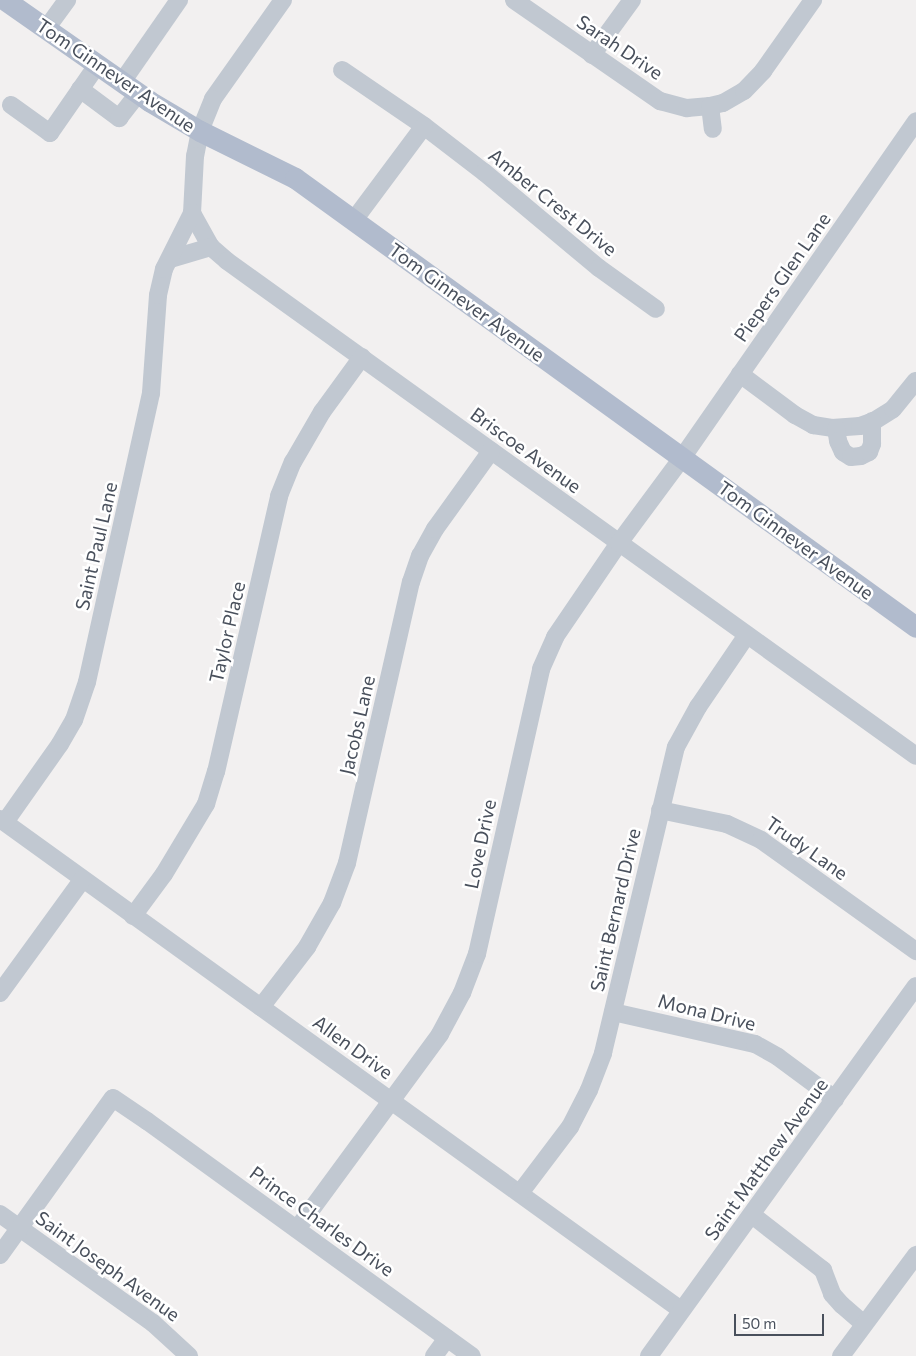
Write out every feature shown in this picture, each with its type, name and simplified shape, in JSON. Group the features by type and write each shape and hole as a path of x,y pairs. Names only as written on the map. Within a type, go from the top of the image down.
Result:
{"main road":[{"name":"Tom Ginnever Avenue","path":"15,3 46,29 130,88 200,131 295,178 916,627"}],"street":[{"path":"46,29 67,0"},
{"path":"80,89 119,118 130,88 179,0"},
{"path":"192,213 195,156 200,131 213,99 283,0"},
{"name":"Sarah Drive","path":"514,0 660,101 688,108 710,106 733,98 755,81 813,0"},
{"path":"592,55 632,0"},
{"path":"11,104 50,133 97,65"},
{"name":"Amber Crest Drive","path":"342,70 424,126 484,172 599,268 656,309"},
{"path":"710,106 713,129"},
{"name":"Piepers Glen Lane","path":"682,458 916,121"},
{"path":"354,220 424,126"},
{"name":"Briscoe Avenue","path":"192,213 211,247 227,260 916,756"},
{"name":"Saint Paul Lane","path":"2,820 60,744 74,720 87,682 151,393 158,294 164,269 192,213"},
{"path":"170,259 211,247"},
{"name":"Taylor Place","path":"133,916 164,874 206,804 216,772 279,496 292,462 322,412 362,357"},
{"path":"740,374 795,415 813,425 836,428 860,426 893,409 916,381"},
{"path":"836,428 838,441 843,452 851,457 861,456 869,452 872,444 872,421"},
{"name":"Jacobs Lane","path":"261,1008 307,947 332,903 348,864 412,582 420,556 435,529 491,451"},
{"name":"Love Drive","path":"297,1230 440,1034 462,993 477,954 541,669 555,638 618,542 682,458"},
{"name":"Saint Bernard Drive","path":"520,1193 570,1126 585,1098 603,1053 676,747 698,708 747,635"},
{"name":"Trudy Lane","path":"660,810 726,824 761,840 916,951"},
{"name":"Allen Drive","path":"2,820 82,880 681,1310"},
{"path":"0,993 82,880"},
{"name":"Saint Matthew Avenue","path":"648,1356 752,1215 916,986"},
{"name":"Mona Drive","path":"613,1012 755,1044 778,1057 835,1099"},
{"name":"Prince Charles Drive","path":"20,1228 113,1098 148,1121 472,1356"},
{"name":"Saint Joseph Avenue","path":"0,1214 153,1323 189,1356"},
{"path":"752,1215 824,1270 832,1294 842,1306 864,1324"},
{"path":"0,1255 20,1228"},
{"path":"841,1356 916,1255"},
{"path":"434,1356 447,1338"}]}
